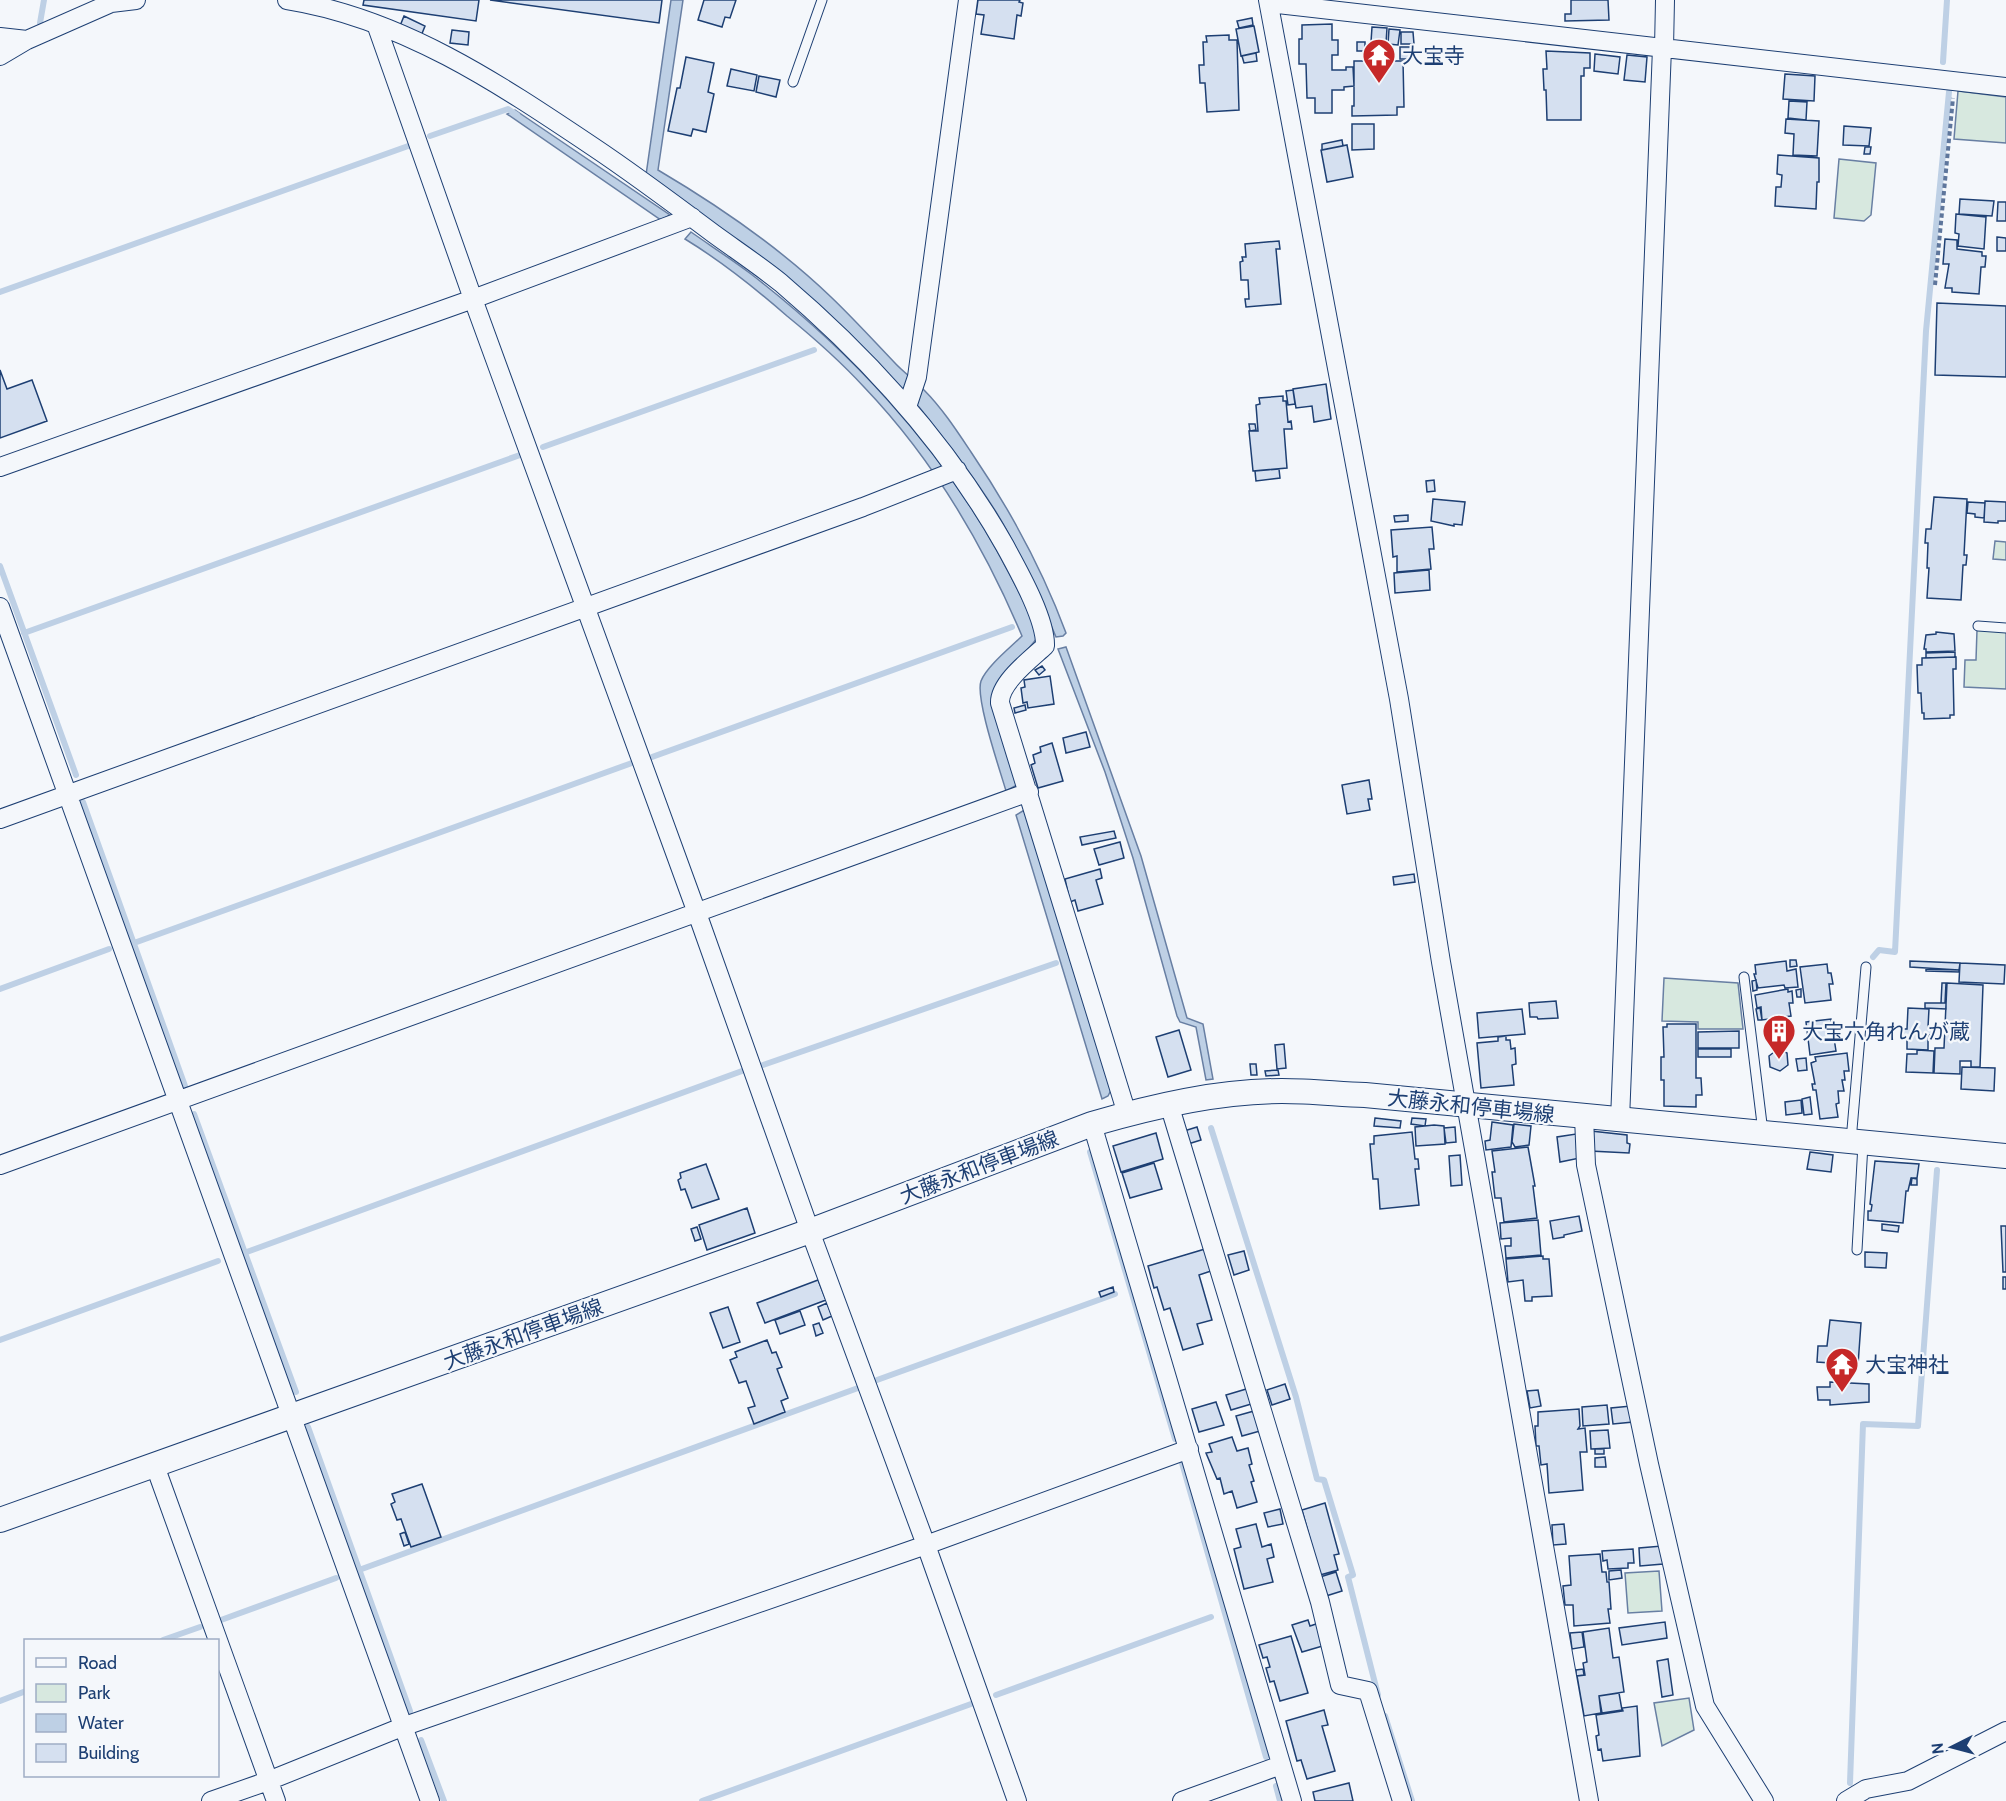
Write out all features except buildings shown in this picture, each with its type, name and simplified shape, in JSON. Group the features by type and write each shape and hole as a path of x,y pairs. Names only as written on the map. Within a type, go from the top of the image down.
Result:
{"main road":[{"name":"大藤永和停車場線","path":"0,1520 154,1463 293,1416 810,1231 1092,1124 1169,1104 1226,1095 1282,1091 1365,1095 2006,1156"}],"street":[{"path":"0,56 27,40 111,3 136,0"},
{"path":"286,0 352,8 376,24 462,63 511,92 641,179 779,282 833,331 907,406 947,474 988,516 1019,570 1046,633 1045,646 1004,687 1000,696 1127,1114"},
{"path":"907,406 917,377 968,0"},
{"path":"1620,1120 1665,0"},
{"path":"1589,1801 1466,1106 1399,699 1268,2 2006,87"},
{"path":"376,24 472,298 697,913 1017,1801"},
{"path":"0,37 27,40"},
{"path":"0,467 692,218"},
{"path":"0,819 863,507 947,474"},
{"path":"0,607 430,1801"},
{"path":"0,1166 1029,792"},
{"path":"1169,1104 1320,1602 1340,1685 1368,1691 1401,1801"},
{"path":"1584,1117 1586,1165 1649,1464 1705,1706 1764,1801"},
{"path":"1092,1124 1292,1801"},
{"path":"210,1801 268,1781 402,1727 926,1545 1189,1449"},
{"path":"154,1463 217,1639"},
{"path":"219,1644 276,1801"},
{"path":"1846,1801 1866,1790 1908,1781 2006,1731"},
{"path":"1182,1801 1281,1765"}],"lane":[{"path":"793,82 822,0"},
{"path":"1978,626 2006,627"},
{"path":"1857,1250 1857,1142 1866,967"},
{"path":"1744,976 1763,1132"}],"path":[{"path":"1935,285 1954,81"}],"green space":[{"path":"1958,91 2006,97 2006,143 1954,139"},
{"path":"1839,159 1876,163 1871,215 1864,221 1834,218"},
{"path":"1995,541 2006,542 2006,560 1993,559"},
{"path":"1977,630 2006,631 2006,689 1964,687 1965,660 1976,660"},
{"path":"1664,978 1738,983 1743,1029 1698,1029 1698,1022 1662,1021"},
{"path":"1659,1571 1662,1611 1628,1613 1625,1573"},
{"path":"1689,1698 1694,1730 1662,1746 1654,1703"}],"water":[{"path":"671,0 683,0 658,170 726,213 791,262 831,297 931,397 985,473 1011,517 1057,609 1066,633 1063,636 1056,637 1021,557 996,512 969,471 919,407 646,175"},
{"path":"515,110 670,215 661,220 507,114"},
{"path":"691,232 751,274 787,303 856,366 888,400 947,473 997,551 1025,604 1037,638 997,684 992,704 1017,785 1006,791 985,718 980,690 981,681 988,669 1022,636 973,536 934,473 889,414 864,387 827,350 763,295 685,239"},
{"path":"1066,647 1141,856 1187,1018 1203,1024 1213,1079 1206,1080 1196,1027 1180,1022 1177,1016 1133,858 1105,772 1058,649"},
{"path":"1026,809 1111,1090 1108,1096 1102,1099 1016,815"}],"waterway":[{"path":"40,23 44,0"},
{"path":"1943,62 1947,0"},
{"path":"1873,957 1879,950 1895,952 1926,331 1949,92"},
{"path":"430,136 508,109 517,115"},
{"path":"0,292 411,145"},
{"path":"543,447 814,350"},
{"path":"24,633 520,455"},
{"path":"0,566 76,775"},
{"path":"652,757 1012,627"},
{"path":"134,943 632,763"},
{"path":"83,802 185,1086"},
{"path":"0,989 109,949"},
{"path":"763,1065 1056,963"},
{"path":"244,1253 742,1071"},
{"path":"194,1114 296,1392"},
{"path":"1211,1128 1296,1397 1317,1479 1324,1480 1353,1575 1348,1577 1378,1695"},
{"path":"1090,1152 1175,1439"},
{"path":"1850,1783 1863,1424 1918,1426 1937,1170"},
{"path":"0,1340 218,1261"},
{"path":"877,1380 1115,1294"},
{"path":"359,1570 858,1388"},
{"path":"308,1427 410,1711"},
{"path":"1182,1463 1266,1757"},
{"path":"221,1620 336,1578"},
{"path":"996,1695 1211,1617"},
{"path":"166,1639 200,1627"},
{"path":"0,1701 24,1692"},
{"path":"702,1801 971,1704"},
{"path":"1385,1716 1412,1801"},
{"path":"421,1740 444,1801"},
{"path":"1276,1786 1280,1801"}],"place":[{"name":"大宝寺","path":"1379,84"},
{"name":"大宝六角れんが蔵","path":"1779,1060"},
{"name":"大宝神社","path":"1842,1393"}]}
